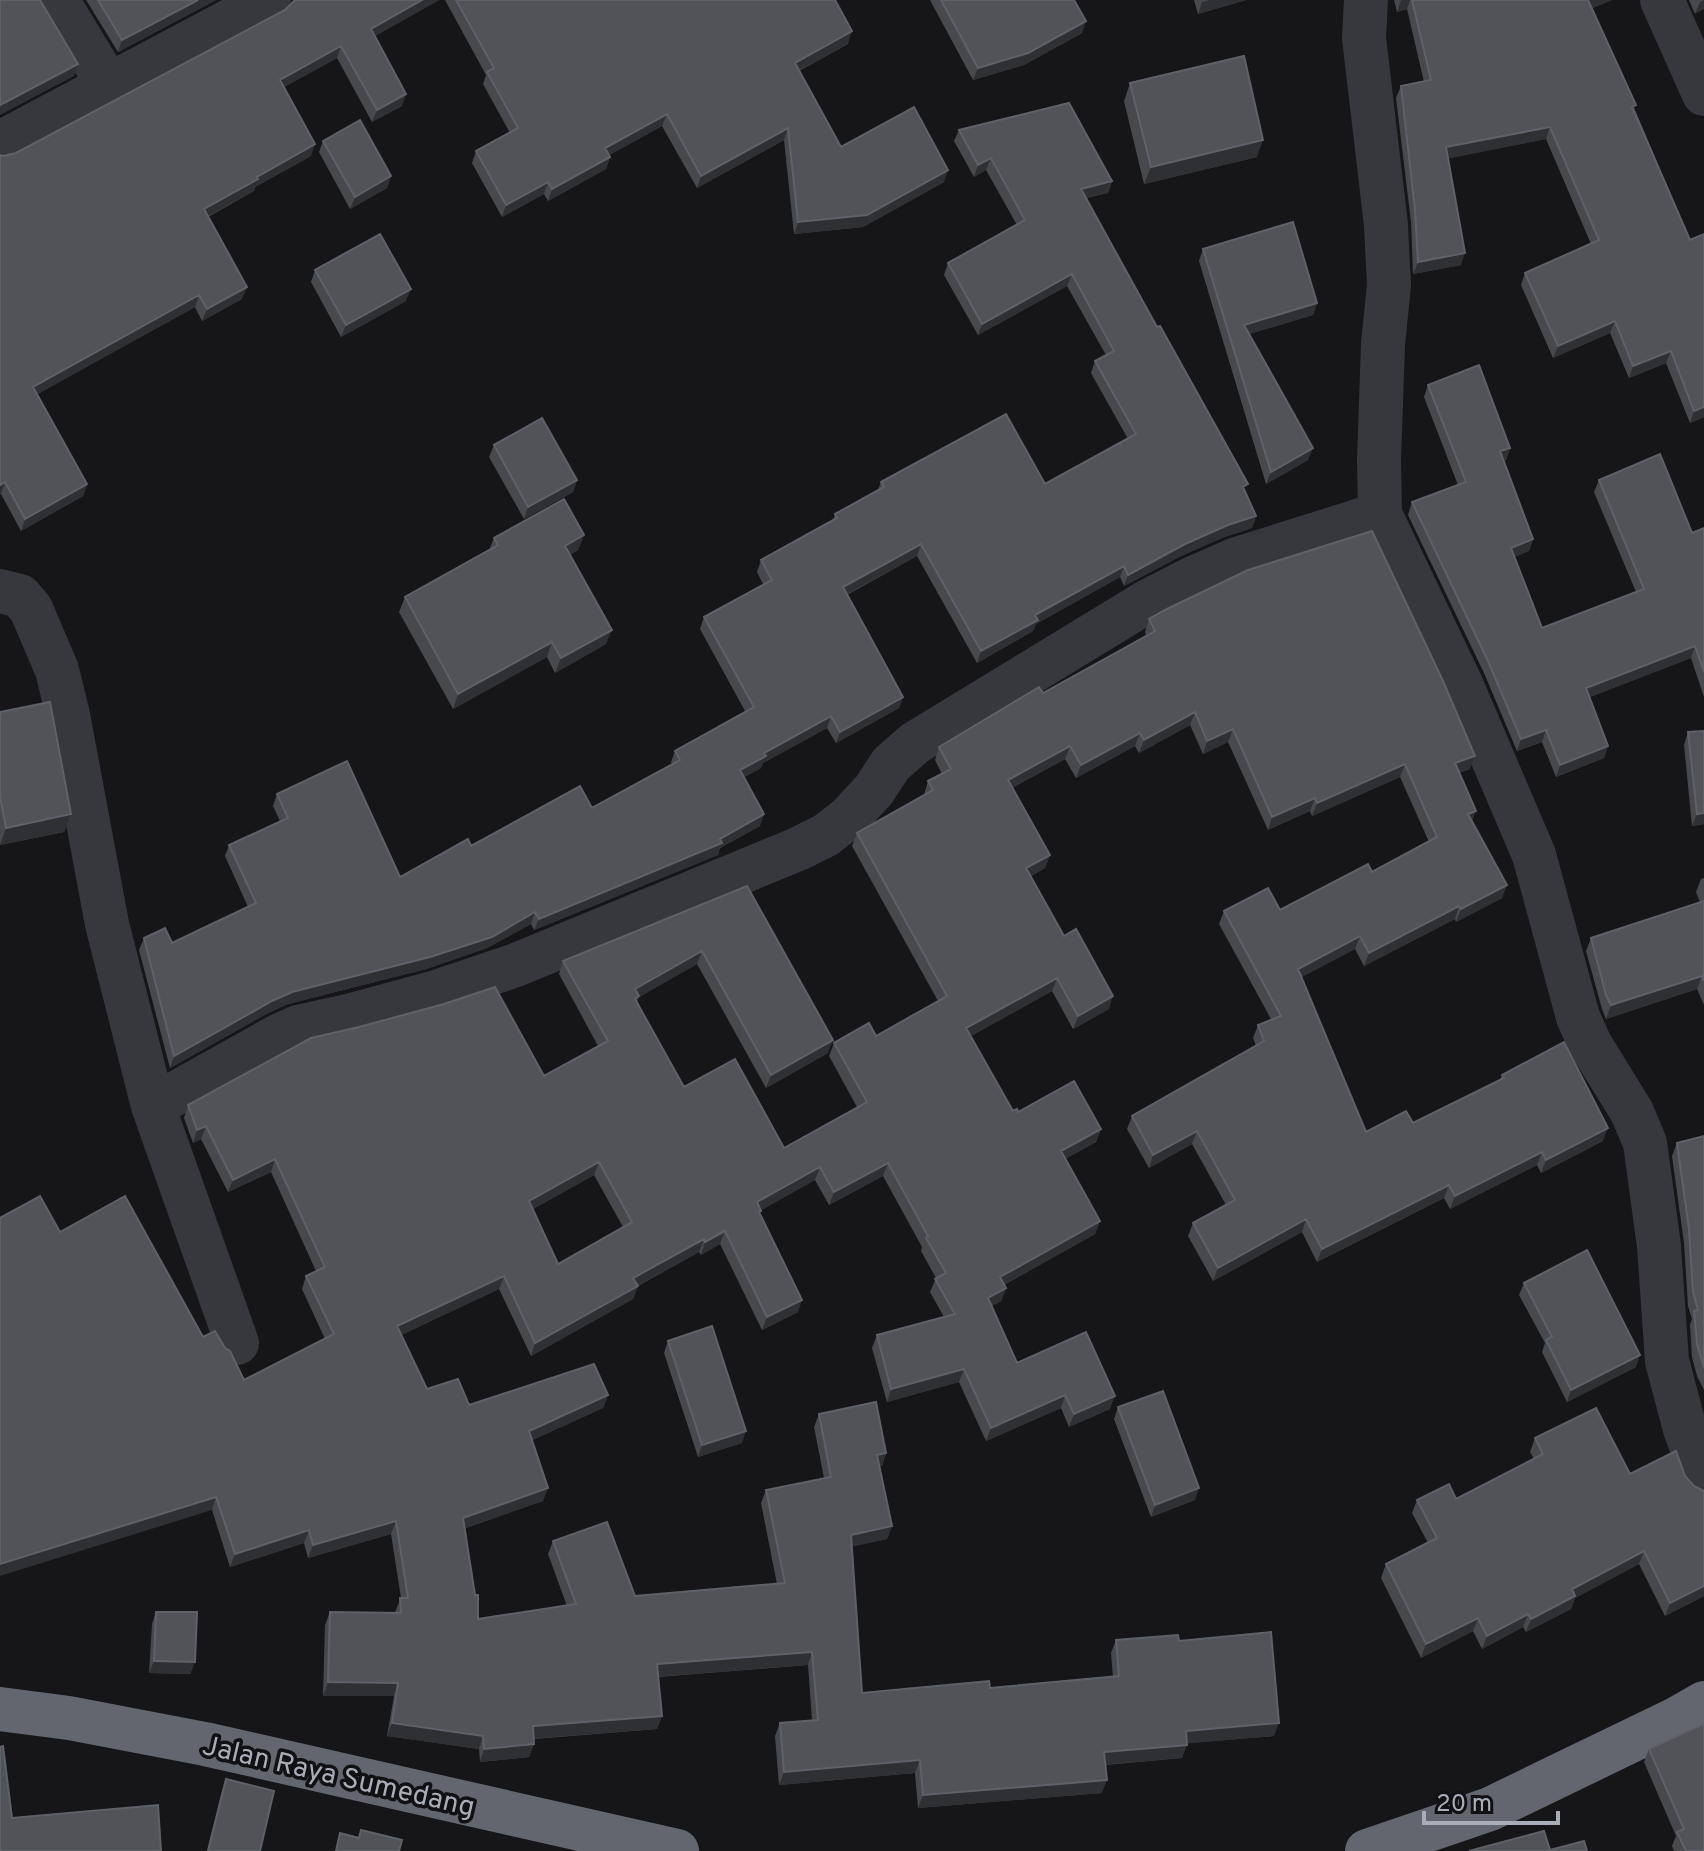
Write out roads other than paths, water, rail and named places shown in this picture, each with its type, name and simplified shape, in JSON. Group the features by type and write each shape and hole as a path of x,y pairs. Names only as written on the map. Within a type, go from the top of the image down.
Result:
{"highway":[{"path":"1367,1851 1490,1809 1704,1703"},
{"name":"Jalan Raya Sumedang","path":"0,1709 69,1718 205,1744 677,1851"}],"street":[{"path":"57,0 109,86"},
{"path":"0,143 269,0"},
{"path":"1366,0 1364,38 1386,225 1389,285 1383,344 1380,514 1461,684 1534,855 1578,1017 1590,1044 1632,1112 1645,1143 1659,1246 1667,1361 1685,1429 1704,1480"},
{"path":"1662,0 1703,90"},
{"path":"153,1106 298,1027 433,993 516,965 798,849 826,835 849,817 874,790 891,764 915,743 1148,601 1234,560 1380,514"},
{"path":"0,591 20,596 31,609 57,670 107,924 153,1106 237,1343"}]}
